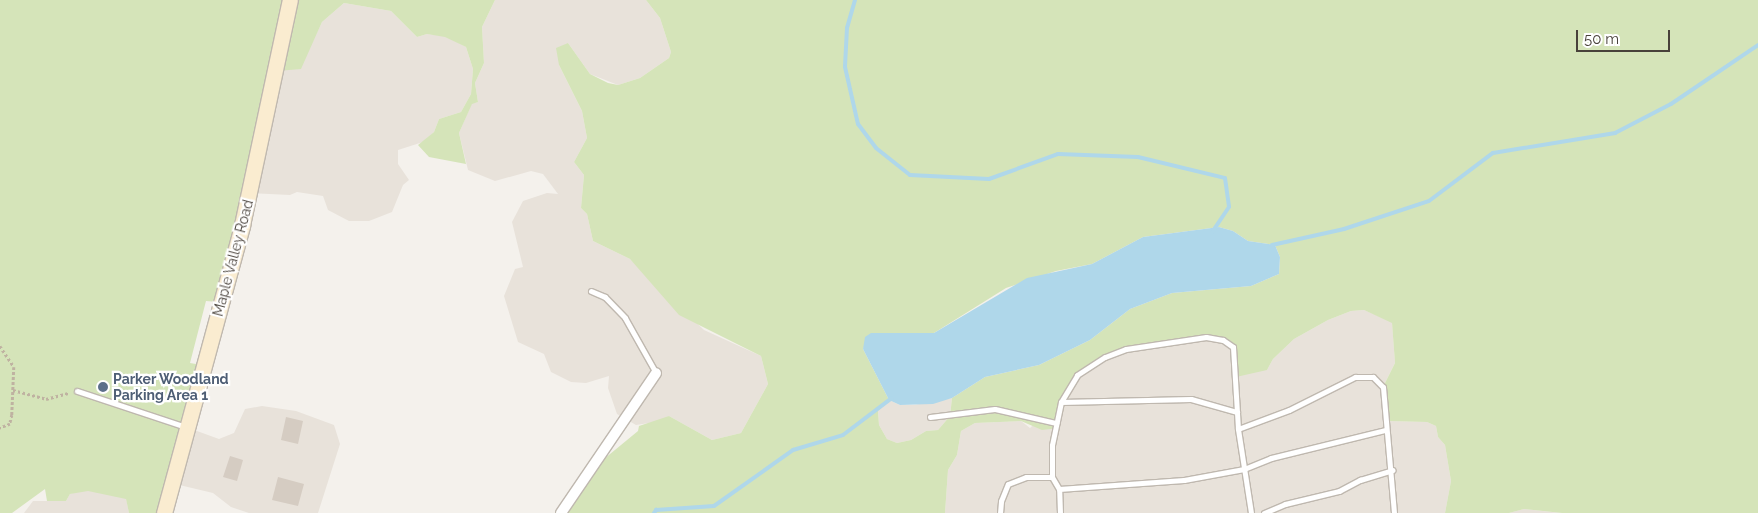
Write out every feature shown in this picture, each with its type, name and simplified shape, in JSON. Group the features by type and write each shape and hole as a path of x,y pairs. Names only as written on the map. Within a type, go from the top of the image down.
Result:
{"street":[{"name":"Maple Valley Road","path":"164,513 242,225 290,0"},
{"path":"561,513 656,373"}],"lane":[{"path":"591,291 605,297 625,318 656,373"},
{"path":"1060,513 1059,489 1052,477 1056,423 1060,402 1077,375 1105,357 1126,349 1206,337 1223,340 1233,347 1238,428 1251,513"},
{"path":"1238,428 1289,410 1336,384 1355,377 1372,377 1383,387 1386,407 1385,430 1392,470 1394,513"},
{"path":"76,391 187,428"},
{"path":"1060,402 1191,399 1237,412"},
{"path":"930,417 995,409 1056,423"},
{"path":"1059,489 1184,480 1244,469 1271,458 1385,430"},
{"path":"1264,513 1285,504 1339,491 1360,480 1392,470"},
{"path":"1000,513 1001,501 1008,484 1026,477 1052,477"}],"path":[{"path":"0,346 14,367 10,424 0,428"},
{"path":"13,390 46,399 76,391"}],"shaded area":[{"path":"495,0 646,0 660,18 671,52 669,58 640,78 618,85 590,74 568,43 559,65 582,111 587,138 574,162 584,175 581,208 587,214 593,241 630,259 704,330 761,356 768,384 741,433 712,440 669,416 662,421 636,425 617,414 608,388 609,376 586,383 571,382 551,372 544,354 518,342 504,296 515,269 523,267 512,222 523,201 547,193 558,194 543,174 531,171 495,181 468,170 459,133 472,103 478,102 475,83 484,63 482,27"},
{"path":"344,3 391,11 417,37 427,34 445,36 466,47 473,69 471,94 461,112 439,119 434,132 423,142 398,150 398,164 409,180 403,185 392,212 369,221 349,221 328,210 323,196 297,192 290,195 249,193 274,72 313,41 322,22"},
{"path":"1364,310 1392,322 1395,363 1384,385 1388,405 1387,421 1427,422 1436,426 1438,437 1445,445 1451,481 1445,513 945,513 948,470 957,455 961,431 975,423 1021,421 1030,428 1062,398 1075,375 1123,349 1204,335 1230,342 1235,350 1267,370 1273,359 1294,339 1328,320 1351,311"},
{"path":"952,398 950,416 938,430 926,431 911,440 897,443 887,439 879,425 878,411 889,400 900,405 914,405"},
{"path":"262,406 296,411 334,425 340,444 318,513 249,513 231,507 213,493 171,483 186,427 219,439 234,433 245,409"},
{"path":"114,490 126,498 129,513 24,513 33,501 66,501 70,494 79,491"},
{"path":"1524,509 1561,513 1509,513"}],"green space":[{"path":"0,0 495,0 482,27 484,63 475,83 478,102 472,104 459,133 466,164 429,157 418,145 434,132 439,119 461,112 471,94 473,69 466,47 445,37 427,34 417,37 391,11 344,3 322,22 301,69 277,71 218,302 206,301 190,363 202,365 163,513 129,513 126,499 88,491 70,494 66,501 47,501 45,489 12,513 0,513"},
{"path":"646,0 1758,0 1758,513 1562,513 1524,509 1509,513 1445,513 1451,481 1445,445 1438,437 1436,426 1427,422 1387,421 1388,405 1384,385 1395,363 1392,323 1364,310 1351,311 1328,320 1294,339 1273,359 1267,370 1236,377 1235,350 1230,342 1204,335 1123,349 1075,375 1062,398 1059,428 1042,430 1021,421 975,423 961,431 957,455 948,470 945,513 560,513 604,459 638,431 639,426 669,416 712,440 741,433 768,384 761,356 679,315 630,259 593,241 587,214 581,208 584,175 574,162 587,138 582,111 559,65 556,48 568,43 590,74 608,83 618,85 640,78 669,58 671,52 660,18","holes":["1219,227 1233,231 1248,241 1275,245 1280,257 1279,274 1251,286 1172,293 1130,309 1090,340 1039,365 985,377 952,398 950,416 938,430 926,431 911,440 897,443 887,439 879,425 878,411 889,400 863,349 871,334 934,333 1006,288 1056,271 1092,264 1143,237"]}],"water":[{"path":"1219,227 1233,231 1248,241 1275,245 1280,257 1279,274 1251,286 1172,293 1130,309 1090,340 1039,365 985,377 952,398 933,404 900,405 889,400 863,349 865,337 871,333 934,333 1027,278 1092,264 1143,237"}],"building":[{"path":"286,417 303,421 298,444 281,440"},
{"path":"230,456 243,460 237,481 223,477"},
{"path":"278,477 304,484 298,506 272,500"}],"waterway":[{"path":"855,0 847,28 845,67 858,124 876,148 910,175 989,179 1058,154 1138,157 1225,178 1229,207 1213,231"},
{"path":"1272,245 1344,229 1429,201 1493,153 1615,133 1671,104 1758,45"},
{"path":"654,513 656,510 714,506 793,450 843,435 892,398"}],"place":[{"name":"Parker Woodland Parking Area 1","path":"103,387"}]}
